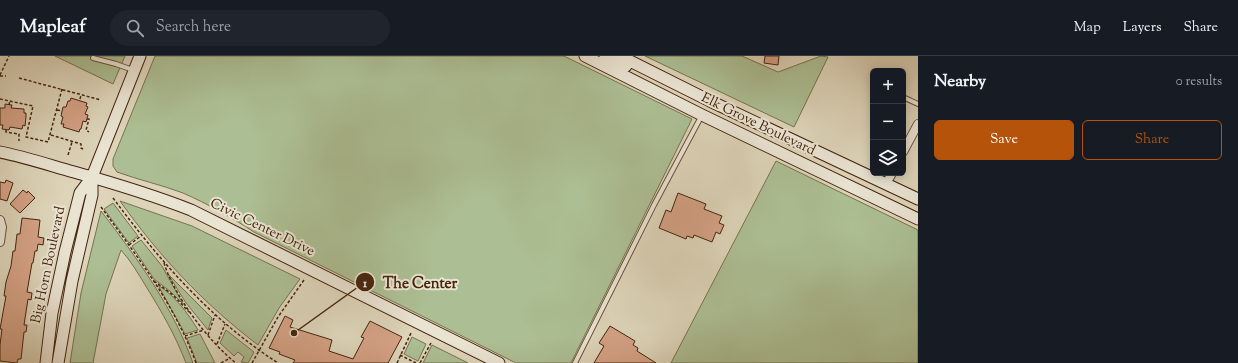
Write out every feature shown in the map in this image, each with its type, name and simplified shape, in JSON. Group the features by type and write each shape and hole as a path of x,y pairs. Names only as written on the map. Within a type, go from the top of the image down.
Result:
{"main road":[{"name":"Big Horn Boulevard","path":"46,363 52,313 80,192 92,177 140,56"},
{"name":"Elk Grove Boulevard","path":"585,56 702,115 918,219"},
{"path":"605,56 644,75 662,77"},
{"name":"Elk Grove Boulevard","path":"620,56 918,199"},
{"name":"Civic Center Drive","path":"0,152 16,155 92,177 150,195 191,210 499,363"},
{"name":"Big Horn Boulevard","path":"58,363 72,280 92,195 92,177"},
{"path":"904,212 918,211"}],"street":[{"path":"906,146 918,124"},
{"path":"886,184 890,176"},
{"path":"0,220 2,227 0,242"}],"lane":[{"path":"92,57 134,70"},
{"path":"906,98 918,104"},
{"path":"575,363 654,205 702,115"}],"path":[{"path":"6,76 0,75 9,56"},
{"path":"19,78 101,100"},
{"path":"0,99 33,106 26,137 48,142 62,89"},
{"path":"80,99 81,95"},
{"path":"9,105 10,100"},
{"path":"57,110 62,112"},
{"path":"87,119 89,119 86,130 89,132"},
{"path":"6,130 6,132 19,134 19,141"},
{"path":"51,135 81,144 81,148 83,149"},
{"path":"68,155 72,142"},
{"path":"112,198 163,262 186,287 225,324 278,363"},
{"path":"101,207 153,280 185,336 196,363"},
{"path":"129,245 142,236"},
{"path":"163,262 171,282 192,316"},
{"path":"153,280 169,292 192,316 216,345 236,363"},
{"path":"252,363 278,317 304,280"},
{"path":"208,335 215,315"},
{"path":"216,345 225,324"},
{"path":"185,336 204,330"},
{"path":"396,363 411,333"},
{"path":"420,363 431,343"},
{"path":"400,355 416,363"},
{"path":"221,363 230,358"}],"green space":[{"path":"55,56 125,56 113,84"},
{"path":"155,56 564,56 692,119 571,363 516,363 254,232 237,221 192,197 175,190 117,172 113,166 113,159"},
{"path":"645,56 742,56 778,72 821,56 828,57 794,127"},
{"path":"776,161 918,230 918,363 671,363"},
{"path":"120,201 192,226 300,279 279,308 258,345 219,313 183,278 150,241"},
{"path":"113,203 138,236 129,243 104,209"},
{"path":"101,211 141,265 165,303 185,342 193,363 186,363 158,306 135,268 121,250 106,294 93,363 70,363 81,293"},
{"path":"141,240 162,266 183,304 171,292 154,279 132,246"},
{"path":"168,274 212,318 208,330 186,303"},
{"path":"158,285 170,294 180,305 198,330 185,334"},
{"path":"226,330 254,352 248,363 241,362 244,357 238,352 234,356 220,343"},
{"path":"200,334 215,363 197,363 187,338"},
{"path":"412,337 426,344 418,361 404,354"},
{"path":"432,345 468,363 423,363"}],"building":[{"path":"765,56 779,56 778,65 764,63"},
{"path":"71,98 87,103 86,106 88,107 85,114 88,115 86,122 83,121 79,132 63,127 64,124 61,124 63,107 66,107"},
{"path":"5,104 12,105 11,108 24,109 26,117 25,126 23,125 22,129 10,127 9,130 2,129 3,125 0,125 0,108 5,108"},
{"path":"6,180 13,183 7,201 0,199 0,182 5,183"},
{"path":"23,190 27,193 28,191 35,198 20,213 10,204"},
{"path":"678,193 706,204 704,209 722,216 719,223 724,225 720,234 716,232 712,242 694,235 693,238 687,236 686,239 659,228 666,210 671,212"},
{"path":"22,218 40,220 38,237 44,238 43,245 38,244 32,263 27,292 32,293 31,300 28,299 24,325 27,325 26,332 24,332 21,359 18,359 17,363 0,361 2,329 0,329 6,296 4,296 6,282 11,266 13,251 15,251 17,234 20,234"},
{"path":"285,316 293,320 290,327 332,340 329,351 353,359 364,338 361,337 370,321 402,337 388,363 293,363 295,360 279,354 280,352 269,348"},
{"path":"610,326 635,341 633,345 638,348 637,351 656,363 594,363 604,346 599,343"}],"place":[{"name":"The Center","path":"294,333"}]}
